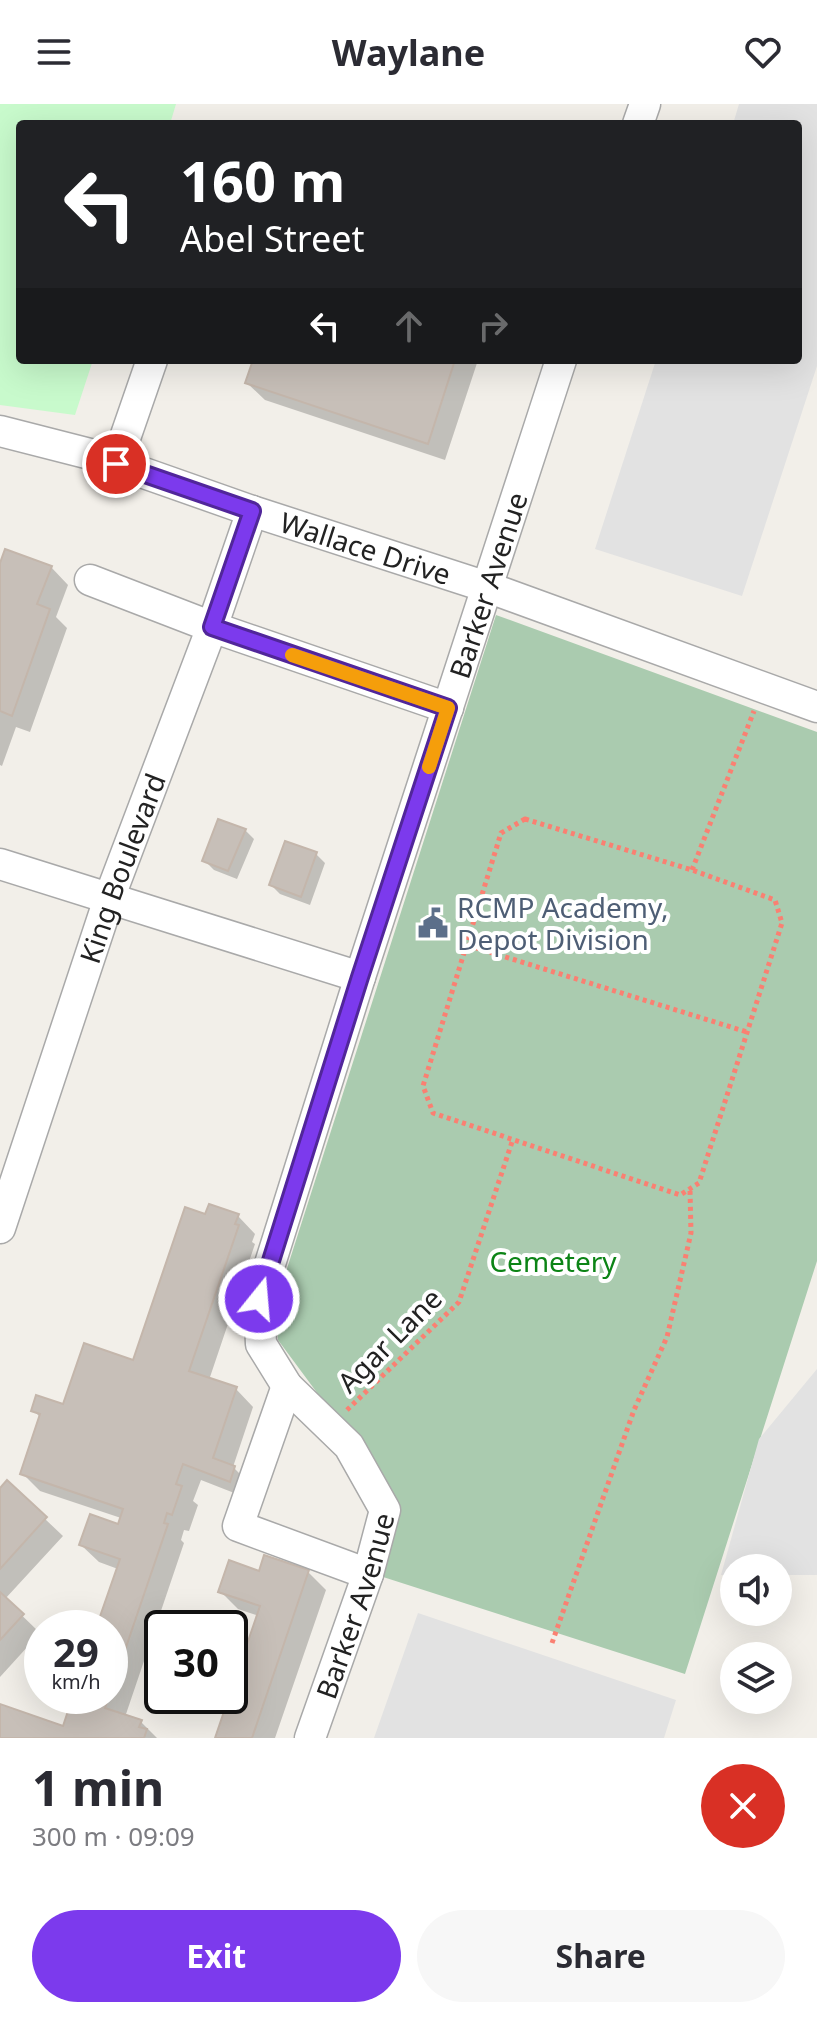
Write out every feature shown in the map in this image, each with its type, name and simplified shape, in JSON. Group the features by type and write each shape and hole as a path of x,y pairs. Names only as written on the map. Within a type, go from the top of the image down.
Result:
{"street":[{"path":"116,464 151,364"},
{"name":"Barker Avenue","path":"310,1738 368,1574 385,1510 349,1446 287,1386 261,1344 259,1299 360,977 560,364"},
{"name":"Wallace Drive","path":"0,431 116,464 487,587 817,707"},
{"name":"King Boulevard","path":"0,1228 110,896 212,627 252,511"},
{"path":"90,580 212,627 448,708"},
{"path":"0,864 110,896 360,977"},
{"path":"287,1386 238,1526 368,1574"}],"path":[{"path":"692,870 763,687"},
{"path":"525,819 692,870 775,900 782,923 699,1183 680,1195 433,1113 423,1086 467,945 501,833 525,819"},
{"path":"467,945 747,1032"},
{"name":"Agar Lane","path":"329,1427 459,1302 513,1139"},
{"path":"552,1643 634,1410 667,1337 691,1233 690,1189"}],"green space":[{"path":"0,104 176,104 171,120 16,120 16,364 92,364 75,415 0,405"},
{"name":"Cemetery","path":"496,615 817,732 817,1261 723,1554 720,1554 720,1564 685,1674 380,1576 395,1496 350,1428 318,1394 278,1340 275,1306"}],"shaded area":[{"path":"739,104 817,104 817,366 742,596 595,549 655,364 802,364 802,120 734,120"},
{"path":"817,1369 817,1575 792,1575 792,1554 727,1554 759,1439"},
{"path":"418,1613 676,1700 664,1738 374,1738"}],"building":[{"path":"252,364 454,364 428,444 245,383"},
{"path":"5,549 52,566 37,604 50,609 12,716 0,711 0,563"},
{"path":"218,819 246,829 228,871 202,861"},
{"path":"285,841 317,852 301,897 269,885"},
{"path":"209,1204 239,1214 235,1224 239,1225 189,1371 237,1387 213,1458 235,1466 230,1482 183,1464 176,1484 182,1486 172,1515 167,1513 164,1523 168,1524 128,1641 128,1610 102,1610 120,1559 79,1545 90,1514 118,1524 123,1509 20,1474 40,1414 31,1411 36,1395 63,1404 84,1343 133,1360 185,1207 205,1214"},
{"path":"7,1480 47,1517 0,1569 0,1488"},
{"path":"264,1555 309,1570 252,1738 215,1738 223,1714 248,1714 248,1641 260,1606 218,1592 229,1560 259,1571"},
{"path":"0,1592 24,1614 0,1640"},
{"path":"0,1704 63,1726 67,1714 124,1714 142,1720 139,1727 147,1729 144,1738 0,1738"}],"slow traffic":[{"path":"292,655 448,708 429,767"}],"place":[{"name":"RCMP Academy, Depot Division","path":"433,923"}],"route":[{"path":"116,464 252,511 212,627 448,708 259,1299"}]}
